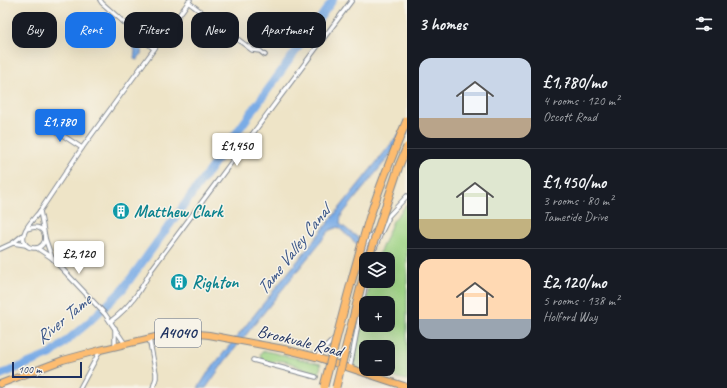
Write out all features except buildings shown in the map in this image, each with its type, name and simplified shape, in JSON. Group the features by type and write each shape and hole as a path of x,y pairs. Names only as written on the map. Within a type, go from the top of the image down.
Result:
{"highway":[{"path":"324,386 355,268 371,215 407,120"},
{"path":"370,252 399,166 407,147"},
{"path":"336,387 361,288"}],"main road":[{"name":"Brookvale Road","path":"0,384 63,360 164,334 188,333 284,349 316,357 407,387"},
{"name":"Brookvale Road","path":"392,383 399,388"}],"street":[{"path":"100,0 154,49"},
{"path":"111,321 130,304 138,294 157,263 352,0"},
{"path":"0,249 13,243 23,235 82,148 189,1 252,50 260,51 265,54"},
{"path":"47,125 82,148"},
{"path":"316,357 331,343 342,328 366,244 376,230 407,196"},
{"path":"40,210 45,238 52,258"},
{"path":"374,252 380,233 391,214"},
{"path":"27,229 34,226 40,228 44,232"},
{"path":"23,235 23,240 26,245"},
{"path":"13,243 26,245 31,248 37,248 43,244 45,238"},
{"path":"37,248 52,258 94,302 111,321 126,344"},
{"path":"350,368 365,288"},
{"path":"115,327 115,346"},
{"path":"148,338 156,374 153,388"},
{"path":"80,388 100,350"},
{"name":"Brookvale Road","path":"253,360 316,377"}],"green space":[{"path":"407,204 407,380 388,376 395,376 395,340 359,340 359,370 351,368 359,330 359,332 395,332 395,296 367,296 369,288 395,288 395,252 380,252 393,221"},
{"path":"266,351 321,364 319,376 308,373 308,371 291,363 277,361 273,363 262,360 260,354"}],"water":[{"path":"134,48 142,48 141,54 137,60 134,59"},
{"path":"407,124 407,134 341,216 340,224 361,240 358,245 338,227 330,230 225,361 206,388 198,388 209,371"}],"waterway":[{"name":"River Tame","path":"0,375 51,354 89,322 123,289 333,0"}],"place":[{"name":"Matthew Clark","path":"121,211"},
{"name":"Righton","path":"179,282"}],"water label":[{"name":"Tame Valley Canal","path":"293,250"}]}
